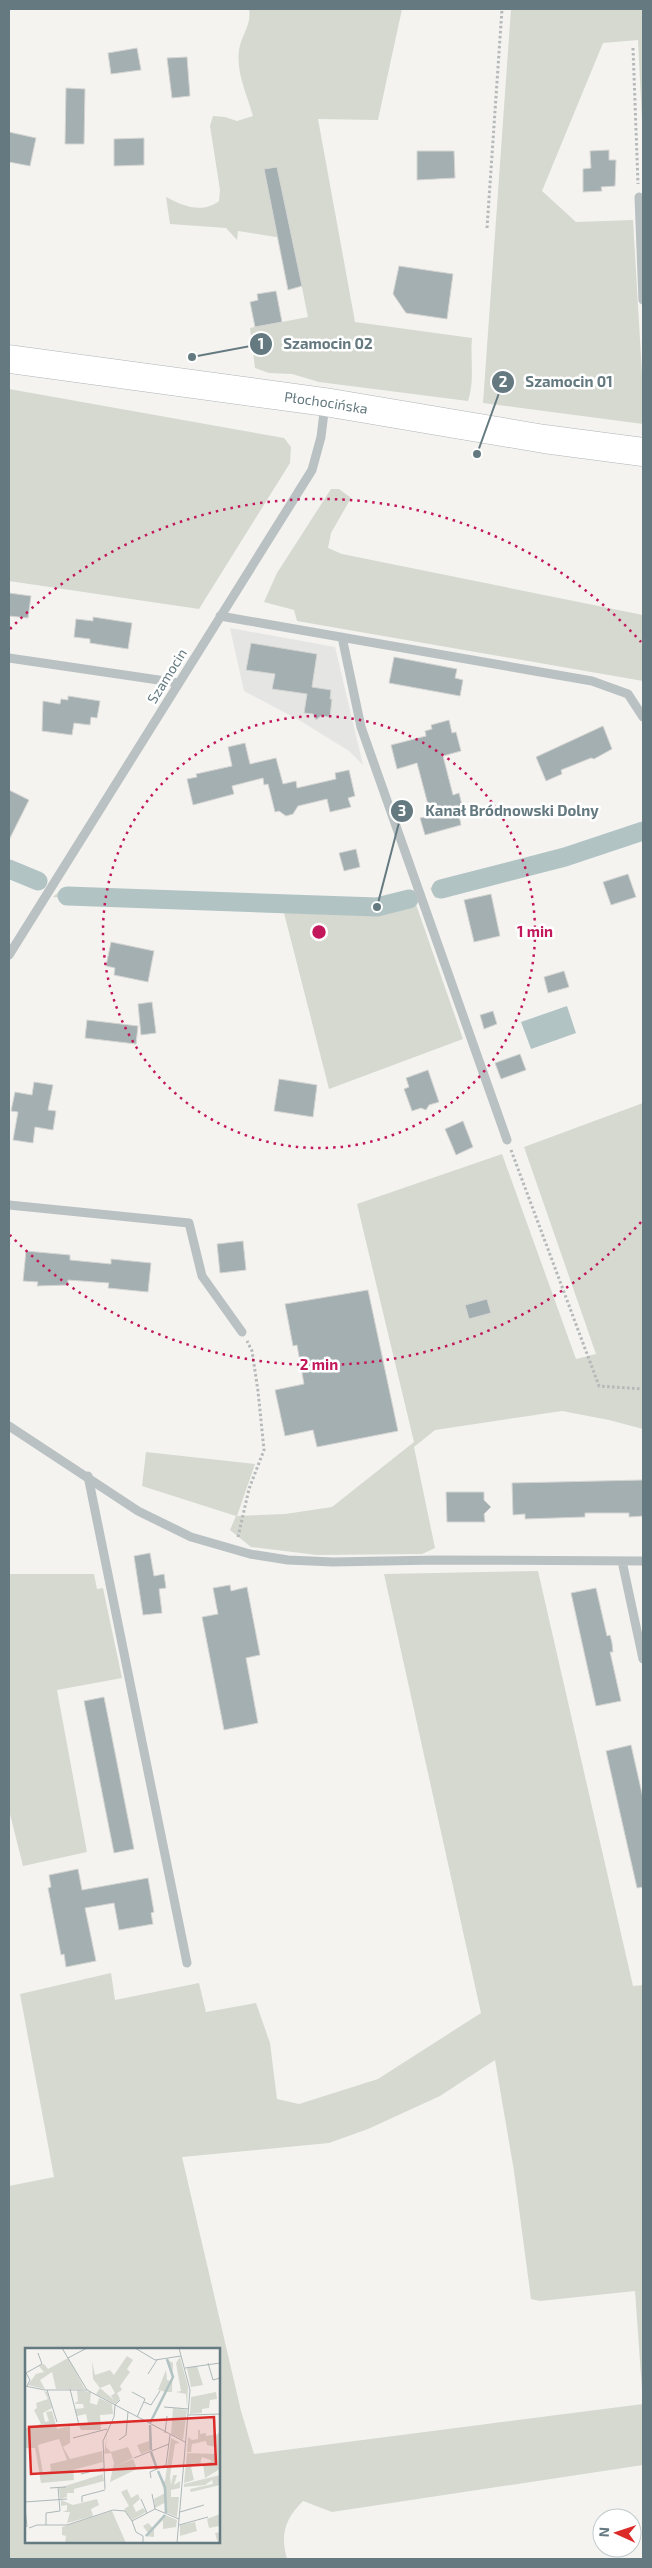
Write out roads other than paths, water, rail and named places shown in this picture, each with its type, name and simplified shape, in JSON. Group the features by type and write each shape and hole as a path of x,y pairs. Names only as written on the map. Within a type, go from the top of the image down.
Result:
{"main road":[{"name":"Płochocińska","path":"9,359 325,402 544,439 643,452"}],"street":[{"path":"639,197 643,300"},
{"name":"Szamocin","path":"9,955 312,470 321,437 325,402"},
{"path":"220,616 592,681 628,694 643,717"},
{"path":"342,637 361,727 507,1140"},
{"path":"9,658 179,683"},
{"path":"9,1205 189,1223 202,1276 242,1332"},
{"path":"9,1426 88,1476 138,1511 191,1537 236,1550 288,1560 315,1561 643,1561"},
{"path":"88,1476 187,1963"},
{"path":"622,1561 643,1659"}],"waterway":[{"path":"441,889 565,857 643,831"},
{"path":"9,869 38,881"},
{"path":"67,896 377,907 409,899"}],"place":[{"name":"Szamocin 02","path":"192,357"},
{"name":"Szamocin 01","path":"477,454"},
{"name":"Kanał Bródnowski Dolny","path":"377,907"}]}
